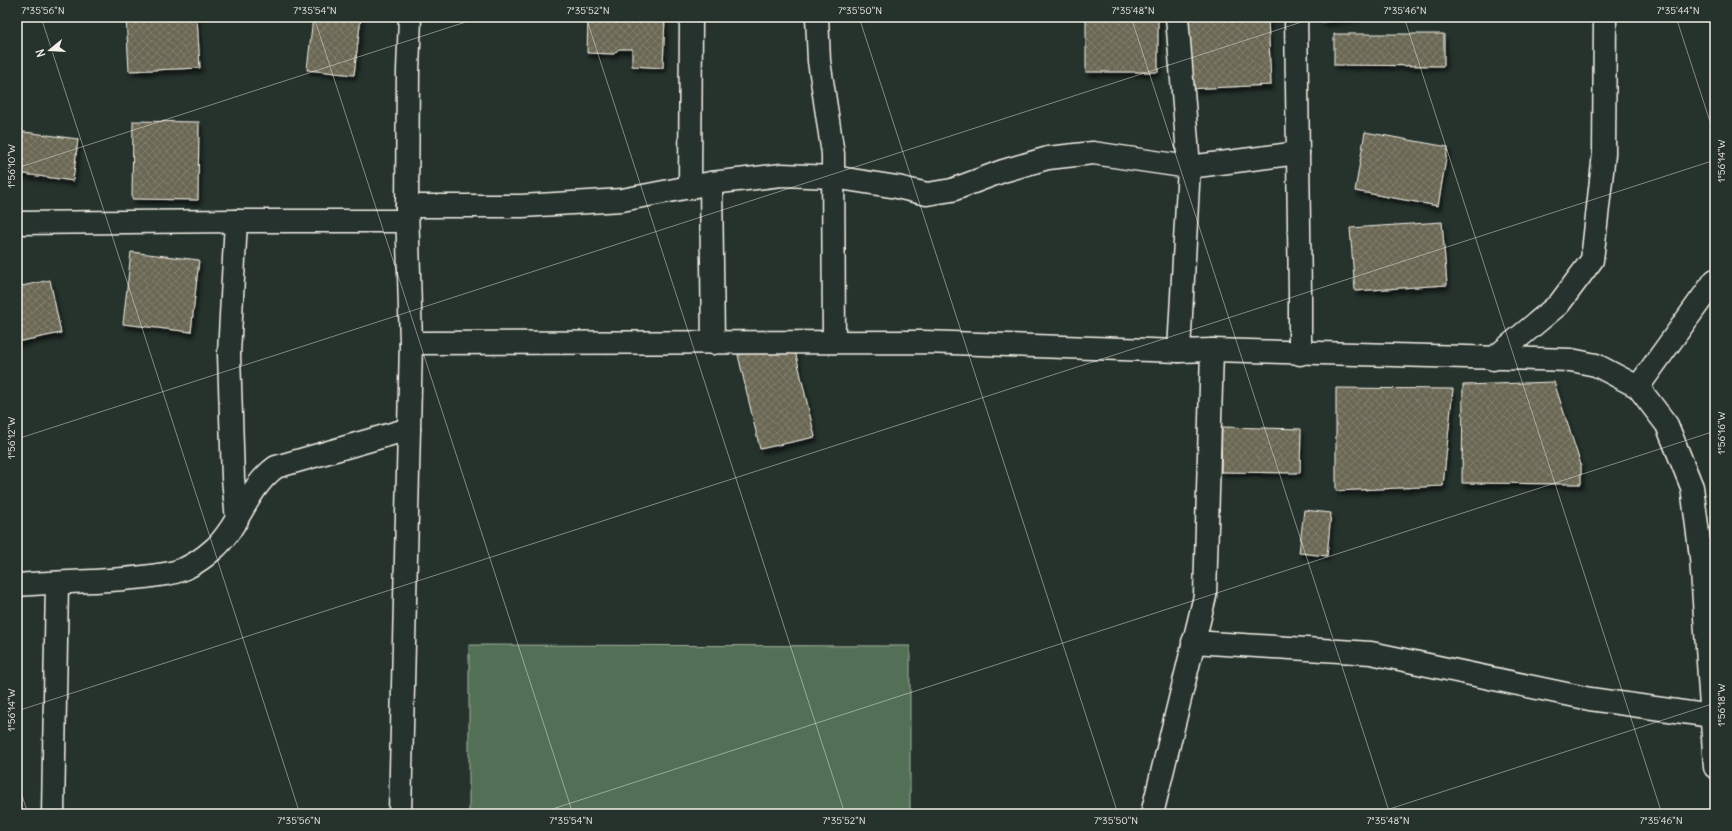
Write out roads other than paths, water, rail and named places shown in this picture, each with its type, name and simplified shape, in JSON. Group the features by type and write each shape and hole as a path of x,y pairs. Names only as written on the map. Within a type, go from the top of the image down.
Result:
{"street":[{"path":"400,814 411,343 407,214 410,17"},
{"path":"690,188 691,17"},
{"path":"817,17 819,61 833,154 834,342"},
{"path":"1177,17 1189,167 1179,351"},
{"path":"1296,17 1300,354"},
{"path":"1494,359 1558,304 1592,260 1604,154 1605,17"},
{"path":"17,223 236,221 407,214 622,200 711,183 782,174 833,177 927,194 952,190 1003,171 1048,158 1093,153 1189,167 1298,153"},
{"path":"711,183 713,343"},
{"path":"236,221 229,354 237,520"},
{"path":"1638,387 1715,280"},
{"path":"411,343 924,342 1179,351 1212,350 1300,354 1571,360 1596,365 1638,387 1667,425 1692,487 1701,557 1715,767"},
{"path":"1152,814 1205,596 1212,350"},
{"path":"17,585 137,579 176,572 197,563 217,546 237,520 253,491 266,475 276,468 409,429"},
{"path":"52,814 57,583"},
{"path":"1193,642 1372,653 1590,699 1712,716"}]}
